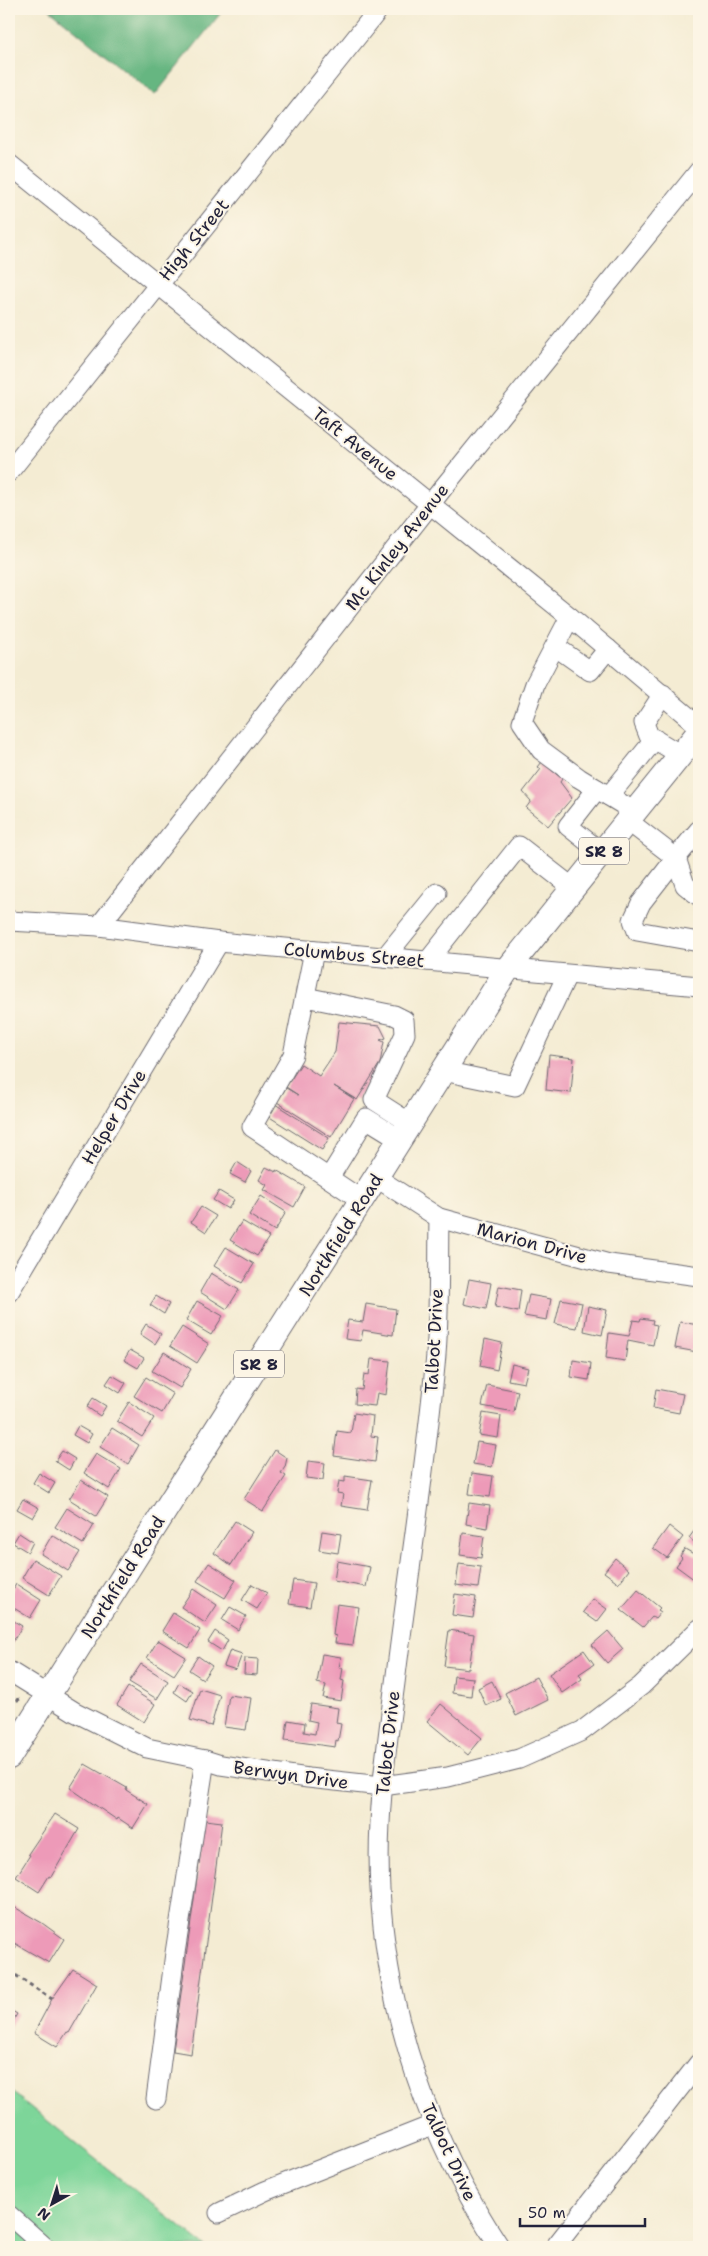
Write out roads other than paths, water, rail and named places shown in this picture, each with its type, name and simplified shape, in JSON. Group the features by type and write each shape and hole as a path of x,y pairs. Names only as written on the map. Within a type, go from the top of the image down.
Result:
{"main road":[{"name":"Northfield Road","path":"9,1757 508,970 699,732"}],"street":[{"name":"High Street","path":"9,472 379,9"},
{"name":"Taft Avenue","path":"9,164 570,617 699,726"},
{"name":"Mc Kinley Avenue","path":"99,926 430,505 699,171"},
{"path":"570,617 535,684 522,722 540,750 603,793 676,858 685,884 699,896"},
{"path":"556,647 590,671 608,649"},
{"path":"663,694 644,723 650,736 681,755"},
{"path":"602,853 568,826 655,739"},
{"path":"699,830 641,903 633,920 637,931 699,942"},
{"path":"428,961 519,846 573,888"},
{"path":"385,957 437,893"},
{"name":"Columbus Street","path":"9,921 99,926 218,942 699,986"},
{"name":"Helper Drive","path":"9,1292 218,942"},
{"path":"314,951 293,1055 252,1127 363,1201"},
{"path":"443,1071 515,1086 567,975"},
{"path":"305,997 394,1015 404,1020 405,1034 374,1100 405,1131"},
{"path":"329,1178 366,1118 405,1131"},
{"name":"Marion Drive","path":"377,1178 439,1218 609,1264 699,1276"},
{"name":"Talbot Drive","path":"439,1218 435,1365 382,1786 380,1888 390,1976 407,2054 435,2124 474,2206 500,2247"},
{"name":"Berwyn Drive","path":"9,1671 75,1712 147,1748 206,1760 221,1765 382,1786 448,1776 519,1759 582,1731 641,1686 699,1629"},
{"path":"156,2099 175,1953 206,1760"},
{"path":"555,2247 699,2063"},
{"path":"219,2213 265,2191 435,2124"},
{"path":"9,2215 45,2247"}]}
